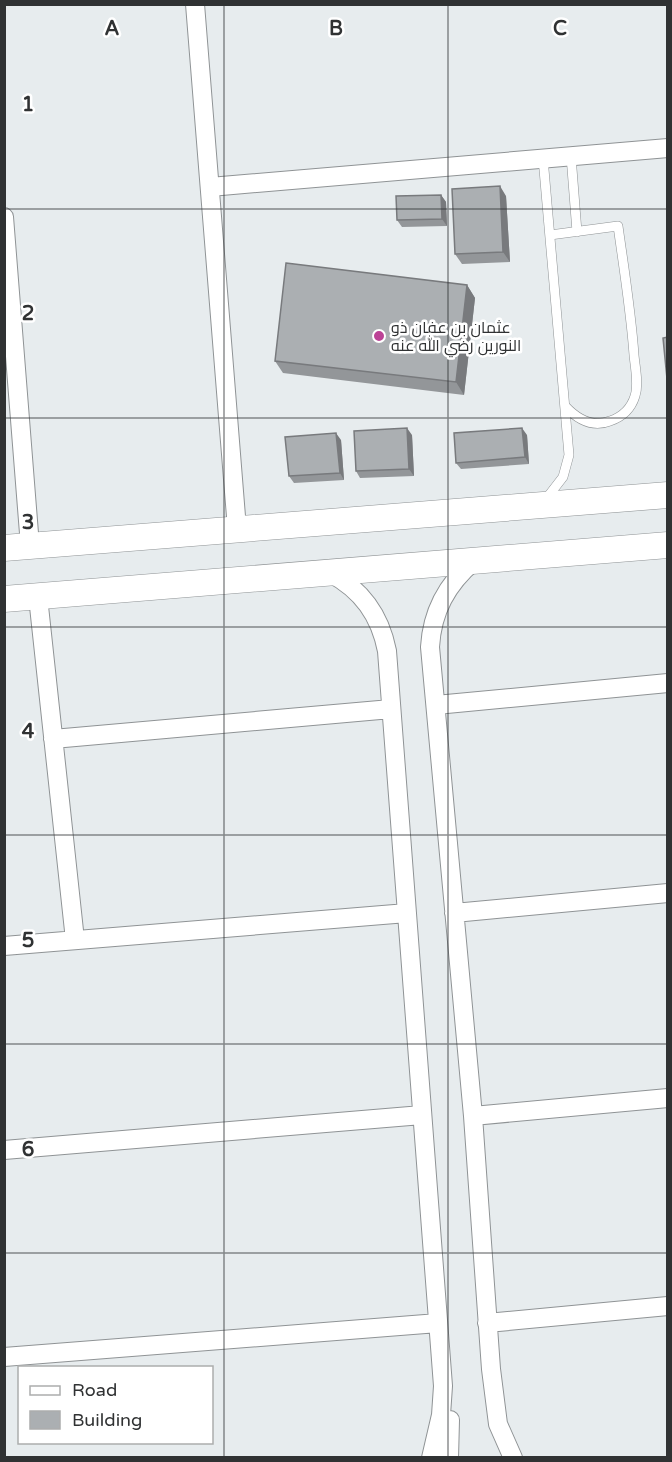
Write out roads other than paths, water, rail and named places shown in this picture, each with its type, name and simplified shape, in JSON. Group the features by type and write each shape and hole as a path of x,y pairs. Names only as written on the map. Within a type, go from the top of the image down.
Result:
{"street":[{"path":"195,4 237,529"},
{"path":"210,187 668,148"},
{"path":"4,217 30,546"},
{"path":"4,548 668,495"},
{"path":"4,599 668,545"},
{"path":"474,561 450,584 435,614 430,647 473,1116 491,1369 498,1424 513,1458"},
{"path":"330,573 358,591 378,619 387,651 443,1386 441,1415 431,1458"},
{"path":"38,597 75,940"},
{"path":"436,705 668,683"},
{"path":"53,739 391,709"},
{"path":"454,913 668,893"},
{"path":"4,946 407,913"},
{"path":"473,1116 668,1098"},
{"path":"4,1150 422,1115"},
{"path":"487,1323 668,1306"},
{"path":"4,1357 438,1323"},
{"path":"491,1369 484,1385 495,1443 494,1458"},
{"path":"443,1386 451,1396 452,1403 449,1458"}],"lane":[{"path":"571,156 578,232"},
{"path":"537,505 556,488 567,466 569,455 543,158"},
{"path":"550,235 618,226 632,331 636,395 629,408 618,418 604,423 589,423 576,417 565,406"}],"place":[{"name":"عثمان بن عفان ذو النورين رضي الله عنه","path":"379,336"}]}
